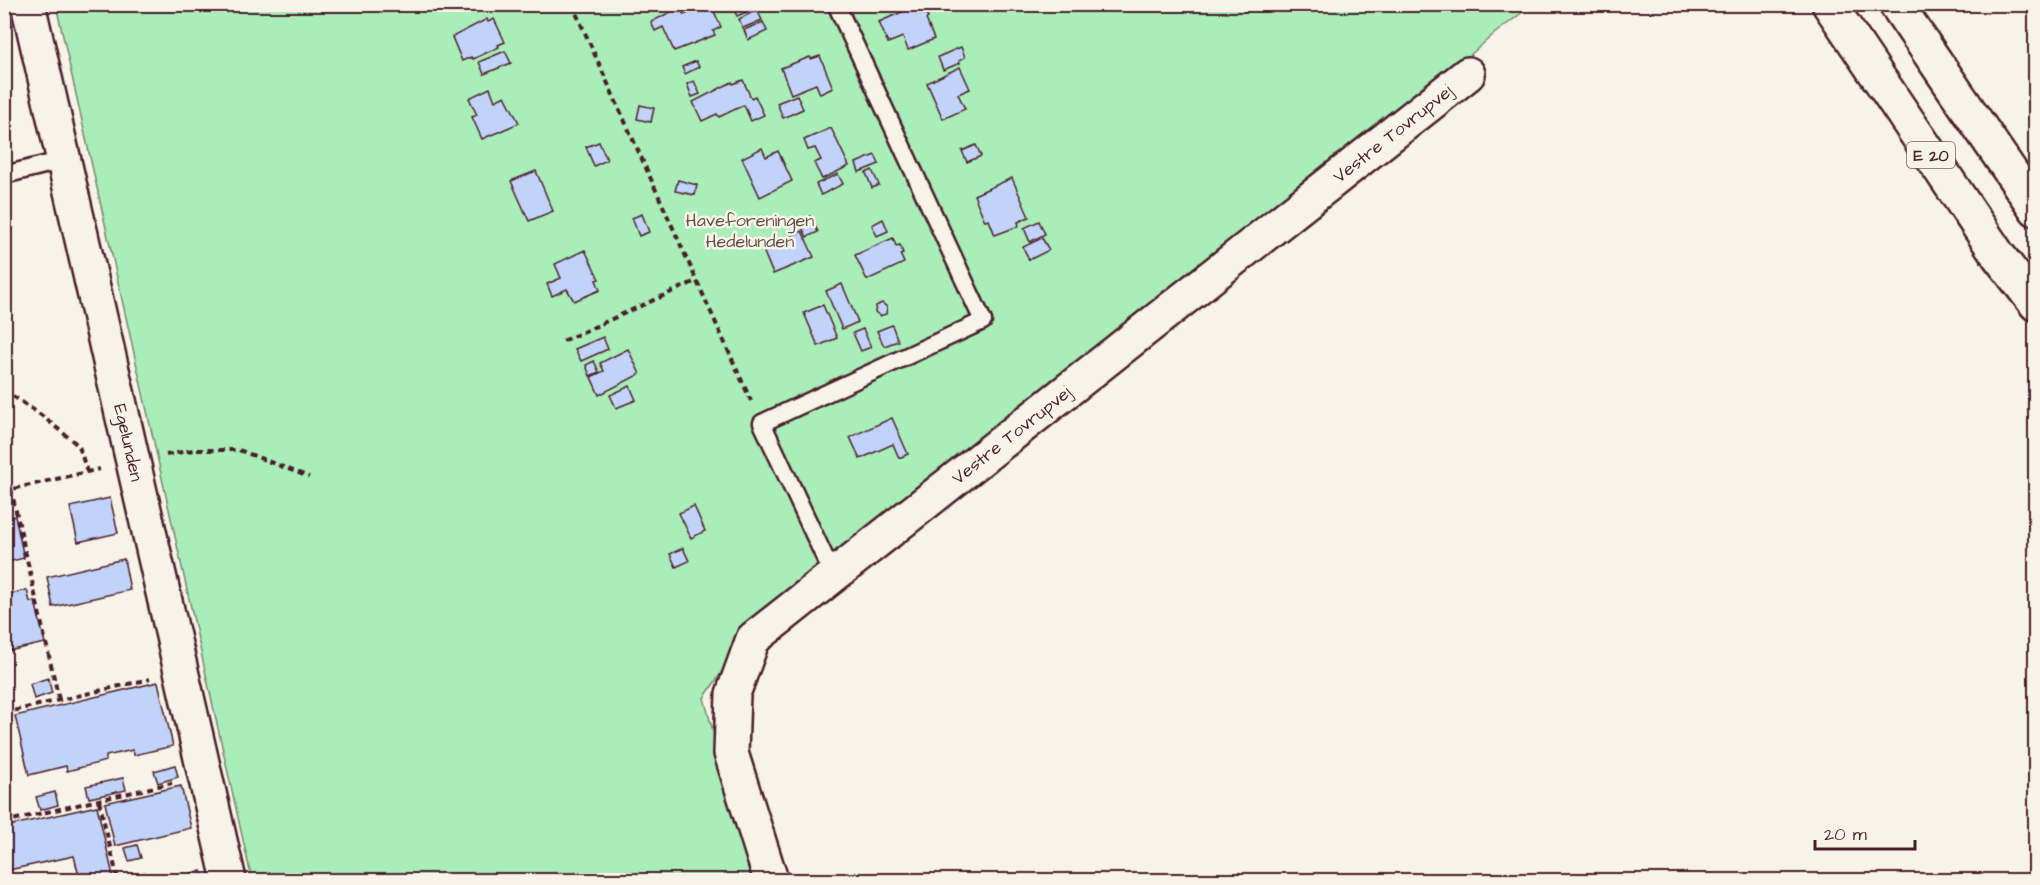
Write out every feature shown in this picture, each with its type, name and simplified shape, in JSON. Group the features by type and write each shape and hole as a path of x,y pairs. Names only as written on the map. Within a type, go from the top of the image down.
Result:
{"main road":[{"name":"Egelunden","path":"28,4 229,880"},
{"name":"E 20","path":"1829,4 1998,255 2036,304"},
{"path":"1896,4 2036,209"},
{"name":"Vestre Tovrupvej","path":"771,880 731,753 733,694 753,639 1468,74"}],"lane":[{"path":"833,575 762,423 983,321 836,4"},
{"path":"4,175 64,160"}],"path":[{"path":"572,4 762,423"},
{"path":"563,341 696,281"},
{"path":"4,390 41,415 79,446 87,472"},
{"path":"4,491 133,461 193,450 239,450 309,477"},
{"path":"11,489 59,700"},
{"path":"4,713 181,672"},
{"path":"4,822 205,776"},
{"path":"99,801 118,880"}],"green space":[{"name":"Haveforeningen Hedelunden","path":"1462,4 1465,9 1472,5 1532,5 752,628 704,698 753,880 252,880 56,5"}],"building":[{"path":"740,4 749,4 751,10 737,16 733,8"},
{"path":"920,4 922,11 925,10 934,39 908,50 903,37 888,43 879,22"},
{"path":"680,7 684,15 702,7 703,11 712,7 721,27 713,31 715,35 674,51 663,27 655,31 651,22"},
{"path":"757,10 762,20 743,28 739,19"},
{"path":"487,19 488,22 494,19 505,42 473,59 471,57 462,61 452,37"},
{"path":"763,22 767,31 748,40 744,30"},
{"path":"961,47 965,57 959,61 960,63 943,70 938,57"},
{"path":"505,51 511,63 484,74 479,62"},
{"path":"820,56 833,88 820,94 816,84 791,94 781,68 810,57 811,59"},
{"path":"696,61 699,67 685,74 682,67"},
{"path":"960,67 970,89 958,94 965,109 943,119 927,83"},
{"path":"743,80 751,98 755,96 764,115 751,121 744,105 719,117 717,114 702,121 693,102 732,82 733,84"},
{"path":"694,81 700,94 692,97 687,84"},
{"path":"490,88 495,101 505,96 519,123 482,139 472,117 477,115 469,98"},
{"path":"797,95 803,109 783,118 777,103"},
{"path":"640,105 654,108 651,122 637,119"},
{"path":"831,128 849,166 822,179 814,163 821,160 815,148 808,150 804,140"},
{"path":"599,142 607,160 594,166 586,147"},
{"path":"976,145 981,156 967,162 962,151"},
{"path":"762,148 766,157 778,151 792,181 760,197 742,158"},
{"path":"875,155 879,164 859,172 856,163"},
{"path":"872,170 879,185 872,188 866,173"},
{"path":"536,171 553,211 529,221 511,181"},
{"path":"838,174 843,184 821,195 816,184"},
{"path":"1012,178 1029,217 1018,222 1019,226 995,235 989,220 985,221 974,195"},
{"path":"678,180 697,185 695,195 675,191"},
{"path":"642,214 649,232 639,236 632,218"},
{"path":"810,216 818,232 807,237 799,221"},
{"path":"883,219 888,231 877,236 872,225"},
{"path":"1039,221 1045,234 1030,242 1024,228"},
{"path":"802,231 814,257 773,274 763,250"},
{"path":"893,238 896,246 900,245 903,253 900,254 904,263 867,280 855,255"},
{"path":"1042,238 1049,250 1029,260 1023,247"},
{"path":"585,250 599,279 596,280 600,290 574,301 567,289 552,296 547,284 561,278 555,264"},
{"path":"842,284 858,322 842,329 826,291"},
{"path":"882,303 887,307 886,314 880,316 875,312 876,306"},
{"path":"823,305 837,338 818,346 804,313"},
{"path":"892,325 898,341 884,346 877,331"},
{"path":"863,329 871,347 861,351 853,333"},
{"path":"603,337 608,349 581,361 575,349"},
{"path":"628,349 640,374 599,395 591,377 604,371 600,363"},
{"path":"594,361 599,372 590,376 586,365"},
{"path":"630,386 636,400 616,408 610,395"},
{"path":"892,418 908,454 899,458 893,444 860,459 850,437"},
{"path":"110,498 118,533 78,542 70,507"},
{"path":"694,506 705,531 691,538 679,513"},
{"path":"15,516 24,558 4,563 4,519"},
{"path":"683,548 689,561 676,567 670,554"},
{"path":"124,559 130,590 53,607 47,577"},
{"path":"27,590 30,602 35,601 45,643 4,652 4,607 12,606 9,594"},
{"path":"48,678 52,693 34,699 30,684"},
{"path":"158,682 173,746 134,755 133,750 106,756 106,761 67,771 66,766 29,775 15,716"},
{"path":"175,765 178,777 158,783 154,771"},
{"path":"123,778 126,790 89,798 86,786"},
{"path":"181,786 191,828 115,846 105,803"},
{"path":"55,792 58,805 40,810 36,797"},
{"path":"97,806 113,876 80,880 74,856 4,871 4,827"},
{"path":"137,845 141,858 129,861 125,848"},
{"path":"201,871 204,880 160,880"},
{"path":"145,872 146,880 128,880 127,876"}]}
